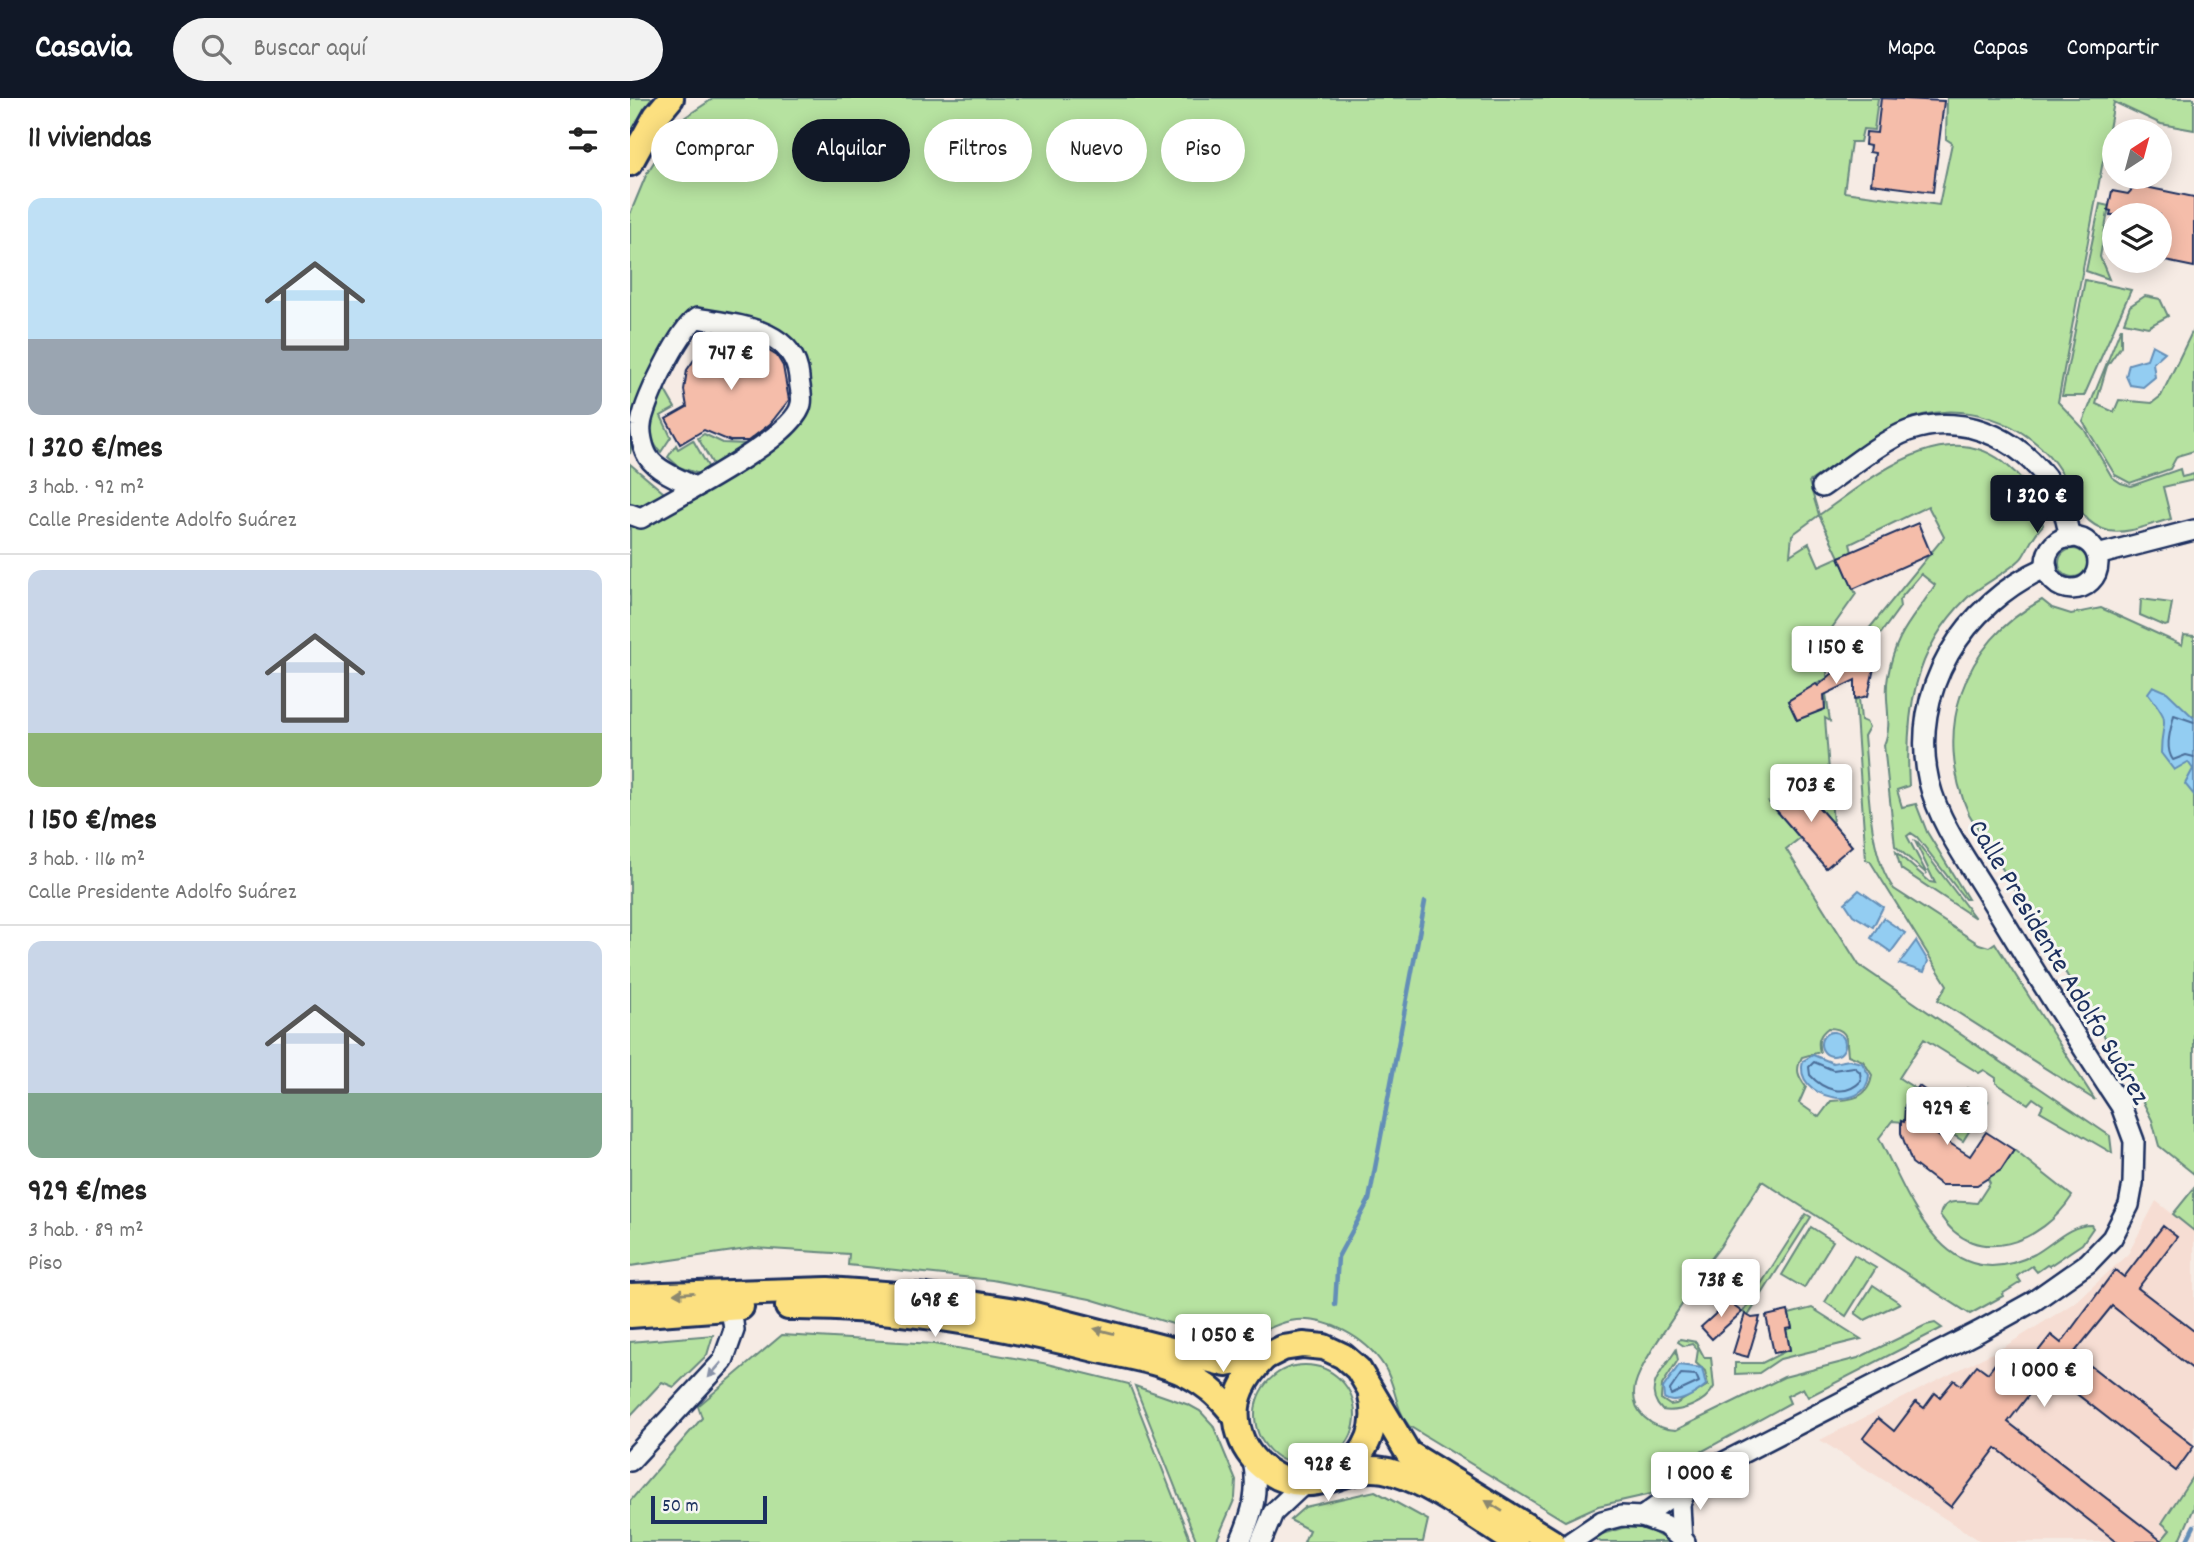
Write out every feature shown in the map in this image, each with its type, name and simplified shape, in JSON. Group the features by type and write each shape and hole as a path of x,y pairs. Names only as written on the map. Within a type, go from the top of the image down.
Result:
{"main road":[{"path":"630,163 656,116 671,98"},
{"path":"630,1296 828,1290 926,1297 1023,1312 1226,1364 1265,1357 1283,1348 1303,1345 1324,1347 1343,1356 1358,1369 1408,1453 1552,1542"},
{"path":"630,1315 731,1307 865,1309 935,1316 1018,1330 1185,1373 1220,1396 1236,1417"},
{"path":"1265,1357 1248,1374 1238,1394 1236,1417 1241,1440 1253,1460 1272,1475 1294,1482 1318,1482 1371,1466 1397,1473 1515,1542"},
{"path":"1340,1474 1356,1461 1370,1436 1374,1406 1369,1387"}],"street":[{"path":"630,514 641,518 694,487 778,436 792,422 801,405 797,362 783,345 764,331 697,318 686,324 669,355 641,426 646,455 663,470 694,487"},
{"path":"1822,487 1906,431 1956,425 1997,435 2032,460 2059,497 2070,537"},
{"path":"2097,555 2194,530"},
{"path":"2070,537 2086,542 2097,555 2098,563 2093,579 2079,588 2062,587 2055,582 2047,567 2050,551 2055,544 2070,537"},
{"name":"Calle Presidente Adolfo Suárez","path":"1642,1517 1667,1501 1690,1481 2034,1301 2101,1251 2115,1233 2129,1205 2135,1161 2134,1142 2121,1107 1953,837 1929,781 1925,733 1929,701 1950,649 1990,602 2047,567"},
{"path":"630,1461 723,1361 734,1330 731,1307"},
{"path":"1240,1542 1252,1516 1257,1492 1253,1460"},
{"path":"1683,1541 1680,1504 1690,1481"},
{"path":"1261,1542 1273,1513 1306,1482"},
{"path":"1571,1542 1602,1521 1621,1516 1642,1517 1665,1525 1683,1541"}],"shaded area":[{"path":"2156,1201 2194,1231 2194,1474 2163,1523 2170,1530 2160,1542 1982,1542 1820,1440 2004,1347 2077,1301 2128,1254"}],"green space":[{"path":"630,98 658,98 630,141"},
{"path":"714,98 1878,98 1874,130 1863,129 1860,142 1851,142 1844,192 1939,205 1952,143 1946,139 1947,98 2194,98 2194,130 2172,126 2172,119 2150,119 2114,102 2111,119 2102,119 2102,166 2058,402 2084,429 2112,477 2121,483 2131,486 2180,469 2182,477 2194,474 2194,480 2163,487 2171,519 2116,532 2098,527 2090,522 2079,508 2061,472 2048,454 2031,439 1991,418 1947,412 1924,415 1891,428 1809,482 1819,515 1792,535 1790,555 1809,543 1819,566 1839,557 1856,594 1822,642 1823,655 1827,651 1827,678 1788,701 1797,720 1824,709 1826,694 1830,721 1825,718 1833,824 1770,803 1800,838 1786,849 1859,965 2110,1136 2112,1153 2040,1111 2043,1105 2033,1098 2028,1104 1996,1083 1996,1078 1984,1070 1979,1073 1924,1039 1899,1078 1916,1089 1909,1100 1904,1122 1892,1121 1879,1138 1918,1214 1935,1237 1954,1254 1977,1264 2003,1265 2035,1254 2076,1228 2091,1225 2093,1228 2082,1244 2037,1272 2032,1266 2017,1276 2021,1282 2002,1294 2003,1296 1970,1314 1762,1181 1720,1247 1691,1285 1692,1293 1659,1339 1638,1375 1634,1395 1644,1417 1659,1426 1676,1430 1784,1377 1858,1358 1926,1325 1935,1323 1942,1328 1808,1397 1803,1388 1787,1396 1790,1403 1688,1459 1651,1494 1598,1506 1565,1521 1409,1426 1401,1412 1388,1373 1376,1356 1367,1346 1343,1330 1317,1321 1290,1321 1245,1338 1229,1341 1090,1299 992,1280 848,1265 849,1254 754,1248 630,1266 630,523 802,417 779,332 771,326 702,314 634,430 630,454 630,214 651,167 651,182 778,182 778,119 682,119","holes":["1828,1028 1846,1036 1848,1055 1863,1061 1872,1075 1863,1094 1852,1099 1831,1101 1819,1117 1799,1103 1806,1087 1798,1069 1802,1057 1820,1052 1820,1038 1823,1033"]},
{"path":"2102,204 2100,257 2102,273 2107,273 2109,279 2086,271"},
{"path":"2085,280 2131,290 2084,396 2062,396"},
{"path":"2145,296 2160,299 2168,316 2148,327 2124,322 2130,306"},
{"path":"2121,328 2121,346 2107,366 2096,404 2114,412 2119,400 2152,403 2161,396 2194,328 2194,451 2177,456 2170,469 2130,483 2115,475 2083,422"},
{"path":"663,387 675,408 661,416 671,437 661,452 651,437 650,429 653,412"},
{"path":"704,434 723,443 747,444 715,468 698,438"},
{"path":"693,440 710,470 699,474 679,467 668,457 676,445 678,449"},
{"path":"1960,446 1985,452 2022,479 2039,508 2043,525 2023,556 1967,598 1935,639 1916,684 1911,709 1909,786 1897,790 1902,807 1916,804 1927,832 1968,899 1965,899 1917,837 1911,833 1907,836 1927,874 1895,846 1884,745 1888,728 1887,685 1891,661 1906,627 1935,585 1921,574 1899,600 1900,607 1871,647 1874,656 1864,661 1854,647 1944,537 1928,506 1850,544 1852,552 1839,557 1819,515 1886,469 1910,456 1935,448"},
{"path":"630,464 664,493 642,509 630,507"},
{"path":"2073,549 2083,553 2087,563 2083,573 2073,577 2063,573 2059,563 2063,553"},
{"path":"2141,599 2172,603 2168,625 2140,615"},
{"path":"2042,600 2052,608 2071,614 2101,608 2182,645 2184,635 2194,636 2194,1174 2159,1146 2152,1120 2137,1090 1969,814 1958,783 1954,752 1955,721 1962,692 1974,665 1992,640 2014,618"},
{"path":"1859,698 1861,720 1869,727 1864,736 1871,816 1885,874 1894,889 1979,944 1989,947 1995,943 2095,1100 1938,1000 1947,985 1870,861 1866,860 1855,700"},
{"path":"1915,841 1975,918 1901,869 1896,852 1930,882 1935,883"},
{"path":"1967,1088 1988,1101 1963,1141 1941,1127"},
{"path":"2014,1150 2072,1196 2044,1226 2027,1237 1990,1245 1971,1242 1955,1232 1940,1215 1942,1209 1954,1202 1977,1203 1990,1183 1987,1177 2005,1164"},
{"path":"2194,1188 2194,1231 2173,1214"},
{"path":"1806,1214 1811,1217 1748,1316 1743,1312"},
{"path":"1811,1227 1833,1241 1804,1288 1782,1275"},
{"path":"1854,1255 1876,1268 1846,1316 1825,1302"},
{"path":"1873,1285 1900,1303 1865,1320 1855,1313"},
{"path":"1812,1308 1861,1339 1780,1359 1759,1373 1735,1374 1735,1363 1762,1363 1790,1349 1786,1329 1792,1328 1789,1314"},
{"path":"713,1335 707,1355 674,1387 662,1382 630,1416 630,1342"},
{"path":"782,1335 934,1344 1043,1363 1129,1384 1191,1542 630,1542 630,1501 702,1418 698,1406"},
{"path":"1680,1339 1696,1342 1704,1357 1711,1357 1714,1387 1698,1403 1676,1410 1662,1410 1656,1402 1654,1387 1676,1350 1678,1360 1662,1385 1661,1399 1670,1405 1676,1404 1708,1385 1705,1371 1696,1363 1698,1350 1692,1344 1684,1346 1678,1342"},
{"path":"1305,1365 1333,1373 1347,1387 1355,1415 1347,1443 1333,1457 1305,1465 1277,1457 1263,1443 1255,1415 1263,1387 1277,1373"},
{"path":"1135,1386 1189,1405 1200,1411 1213,1425 1236,1481 1235,1498 1216,1542 1197,1542"},
{"path":"2194,1474 2194,1508 2179,1542 2160,1542 2170,1530 2162,1523"},
{"path":"1375,1491 1428,1520 1423,1542 1304,1542 1309,1530 1290,1520 1305,1507"},
{"path":"1629,1526 1647,1529 1670,1542 1601,1542 1592,1537"}],"water":[{"path":"2152,345 2165,352 2153,363 2155,377 2143,387 2130,385 2126,376 2129,364 2147,359"},
{"path":"2153,686 2167,692 2194,718 2194,795 2185,784 2193,769 2188,762 2174,770 2161,753 2164,717 2148,693"},
{"path":"1859,890 1883,907 1873,927 1853,915 1845,903"},
{"path":"1883,918 1905,933 1891,952 1871,938"},
{"path":"1916,941 1928,961 1924,972 1899,964"},
{"path":"1833,1032 1842,1035 1845,1044 1842,1053 1833,1056 1824,1053 1821,1044 1824,1035"},
{"path":"1813,1055 1833,1063 1849,1060 1862,1063 1869,1075 1865,1087 1856,1095 1844,1098 1819,1092 1808,1084 1803,1074 1803,1061"},
{"path":"1679,1365 1702,1368 1706,1385 1686,1398 1669,1400 1664,1398 1663,1388"}],"building":[{"path":"1881,98 1944,101 1933,192 1871,184 1875,153 1869,152 1870,146 1865,145 1866,132 1877,133"},
{"path":"2132,189 2155,189 2194,197 2194,267 2172,262 2172,203 2109,203 2112,191 2128,194"},
{"path":"729,336 756,343 777,356 783,366 789,400 770,424 748,441 730,441 704,430 680,444 666,419 687,407 684,390 687,370 701,350 717,339"},
{"path":"1918,523 1931,554 1853,589 1839,557"},
{"path":"1856,653 1864,661 1877,654 1868,696 1855,699 1855,680 1824,695 1825,709 1797,720 1788,701 1816,684 1818,686"},
{"path":"1796,781 1852,846 1826,868 1770,803"},
{"path":"1919,1086 1946,1105 1929,1130 1970,1156 1986,1132 2014,1150 2001,1170 1977,1185 1941,1185 1912,1163 1901,1133 1901,1121 1904,1122 1905,1105"},
{"path":"2163,1226 2177,1237 2138,1288 2194,1331 2194,1370 2112,1306 2074,1353 2194,1446 2176,1471 2047,1371 2008,1422 2163,1542 2117,1542 1996,1448 1951,1507 1863,1438 1878,1418 1894,1431 1916,1402 1924,1408 1935,1393 1940,1397 1954,1380 1961,1385 1977,1365 1988,1373 2004,1352 2025,1368 2051,1335 2061,1343 2115,1270 2124,1277"},
{"path":"1727,1270 1732,1293 1694,1301 1691,1285 1711,1281 1709,1274"},
{"path":"1733,1298 1735,1307 1742,1312 1712,1339 1701,1327"},
{"path":"1788,1311 1792,1328 1786,1329 1790,1350 1774,1353 1766,1316"},
{"path":"1745,1314 1752,1318 1760,1317 1748,1357 1733,1353"}],"waterway":[{"path":"1335,1305 1338,1257 1369,1200 1425,902"},
{"path":"2186,1542 2194,1526"}]}
